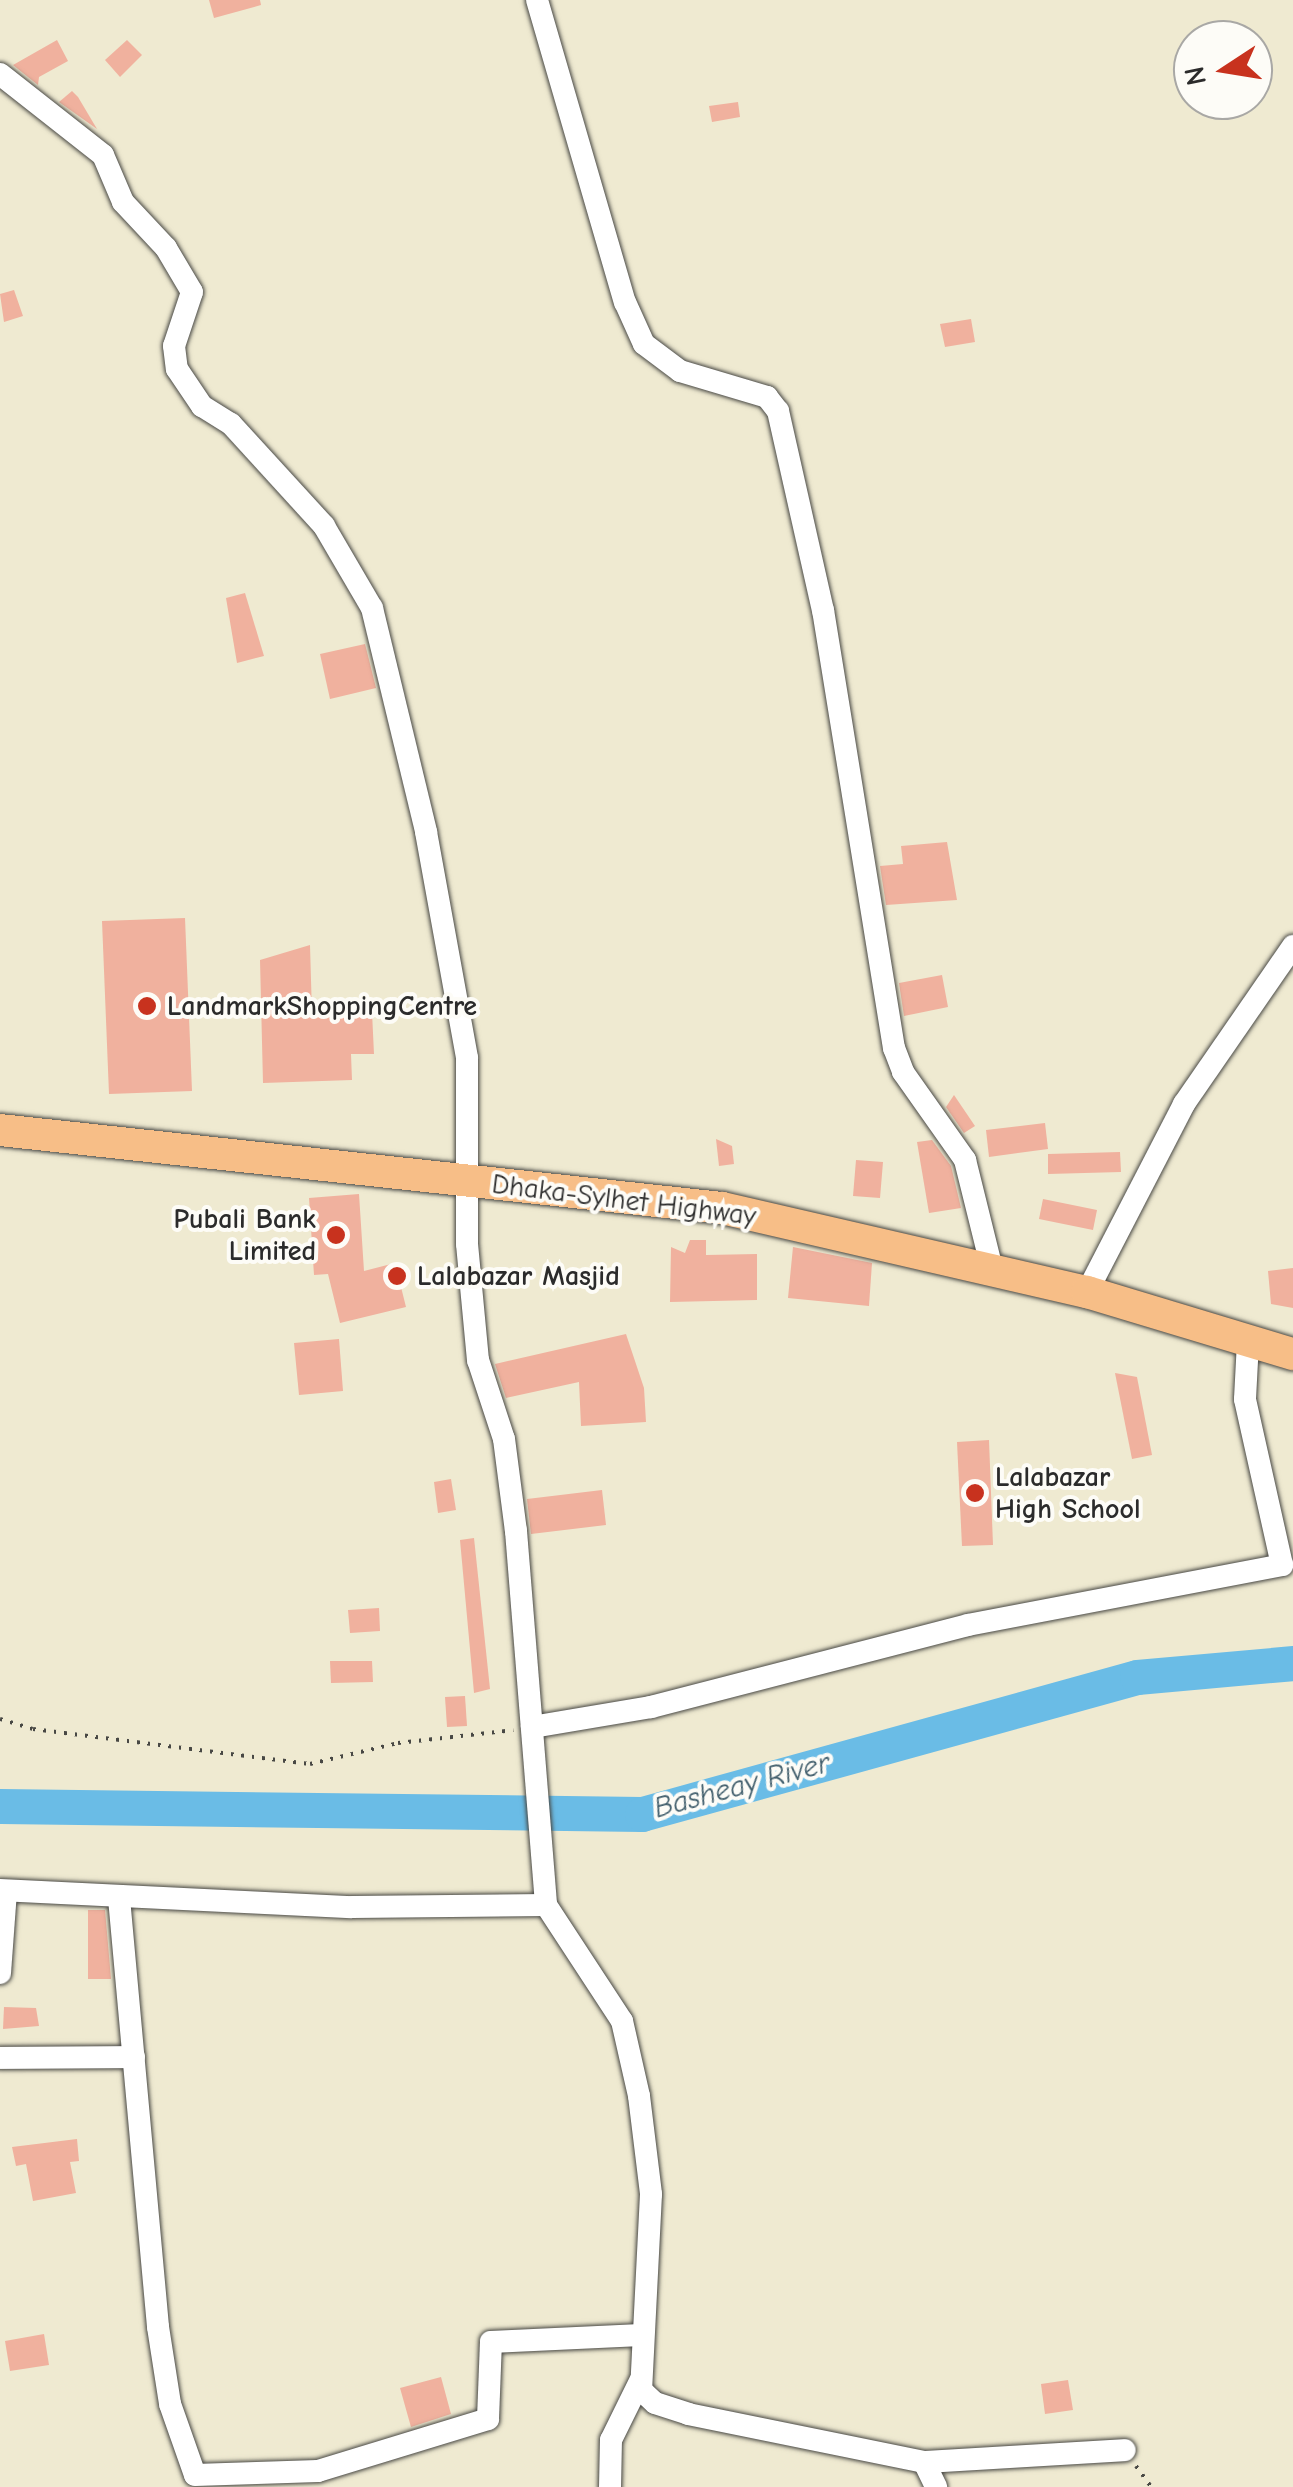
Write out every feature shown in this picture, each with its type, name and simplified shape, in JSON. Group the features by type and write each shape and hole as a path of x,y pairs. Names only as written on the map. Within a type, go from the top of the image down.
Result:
{"highway":[{"name":"Dhaka-Sylhet Highway","path":"0,1130 722,1208 1087,1292 1293,1354"}],"street":[{"path":"538,0 625,302 644,344 680,371 767,396 778,411 823,610 894,1048 904,1072 966,1160 992,1270"},
{"path":"0,74 103,154 123,202 166,248 192,292 174,346 178,369 202,406 231,424 324,526 372,608 426,832 466,1058 470,1133 463,1179 478,1360 504,1439 511,1494 546,1905 568,1946 603,1985 633,2058 651,2194 640,2335 640,2381 645,2396 688,2414 924,2462 1125,2450"},
{"path":"1087,1292 1184,1104 1293,946"},
{"path":"534,1737 968,1625 1282,1565 1246,1398 1248,1341"},
{"path":"0,1973 3,1890 118,1898 546,1905"},
{"path":"118,1898 158,2327 170,2404 194,2475 318,2471 488,2419 491,2342 640,2335"},
{"path":"0,2058 134,2056"},
{"path":"610,2487 612,2440 640,2381"},
{"path":"924,2462 936,2487"}],"path":[{"path":"0,1720 51,1732 310,1764 398,1743 534,1737"},
{"path":"1125,2450 1151,2487"}],"building":[{"path":"209,0 260,0 261,5 214,18"},
{"path":"57,40 68,61 39,77 38,85 13,65"},
{"path":"127,40 142,55 120,77 105,60"},
{"path":"72,91 78,97 97,129 59,102"},
{"path":"738,102 740,117 712,122 709,106"},
{"path":"14,290 23,316 4,322 0,294"},
{"path":"971,319 975,342 945,347 940,324"},
{"path":"245,593 264,656 237,663 226,598"},
{"path":"365,644 376,688 330,699 320,654"},
{"path":"947,842 957,900 886,905 880,866 903,864 901,846"},
{"name":"LandmarkShoppingCentre","path":"185,918 192,1091 109,1094 102,921"},
{"path":"310,945 312,1014 372,1012 374,1054 351,1054 352,1080 263,1083 260,960"},
{"path":"942,975 948,1007 904,1016 899,983"},
{"path":"954,1095 975,1126 964,1133 946,1107"},
{"path":"1045,1123 1048,1149 989,1157 986,1130"},
{"path":"716,1139 732,1146 734,1164 719,1166"},
{"path":"932,1140 951,1166 961,1208 929,1213 917,1142"},
{"path":"1120,1152 1121,1172 1048,1174 1048,1154"},
{"path":"856,1160 883,1162 880,1198 853,1196"},
{"path":"359,1194 364,1271 395,1263 406,1307 340,1323 328,1274 314,1275 309,1198"},
{"path":"1043,1199 1097,1210 1093,1230 1039,1219"},
{"path":"690,1240 706,1240 706,1255 757,1254 757,1300 670,1302 671,1247 685,1253"},
{"path":"793,1247 872,1263 869,1306 788,1298"},
{"path":"1293,1268 1293,1308 1271,1304 1268,1271"},
{"path":"626,1334 644,1388 646,1422 581,1426 579,1382 506,1398 495,1364"},
{"path":"339,1339 343,1391 299,1395 294,1343"},
{"path":"1115,1373 1137,1377 1152,1455 1132,1459"},
{"name":"Lalabazar High School","path":"989,1440 993,1545 962,1546 957,1442"},
{"path":"451,1479 456,1510 438,1513 434,1482"},
{"path":"602,1490 606,1525 531,1534 527,1499"},
{"path":"474,1538 490,1689 474,1693 460,1540"},
{"path":"379,1608 380,1631 350,1633 348,1610"},
{"path":"330,1661 372,1661 373,1682 331,1683"},
{"path":"465,1696 467,1726 447,1727 445,1697"},
{"path":"88,1910 105,1910 111,1979 88,1979"},
{"path":"4,2007 36,2008 39,2026 3,2029"},
{"path":"77,2139 79,2161 70,2162 76,2193 33,2201 26,2164 16,2166 12,2147"},
{"path":"44,2334 49,2365 10,2371 5,2341"},
{"path":"441,2377 451,2414 411,2427 400,2388"},
{"path":"1068,2380 1073,2410 1045,2414 1041,2384"}],"waterway":[{"name":"Basheay River","path":"0,1806 642,1814 1137,1677 1293,1663"}],"place":[{"name":"LandmarkShoppingCentre","path":"147,1006"},
{"name":"Pubali Bank Limited","path":"336,1235"},
{"name":"Lalabazar Masjid","path":"397,1276"},
{"name":"Lalabazar High School","path":"975,1493"}]}
